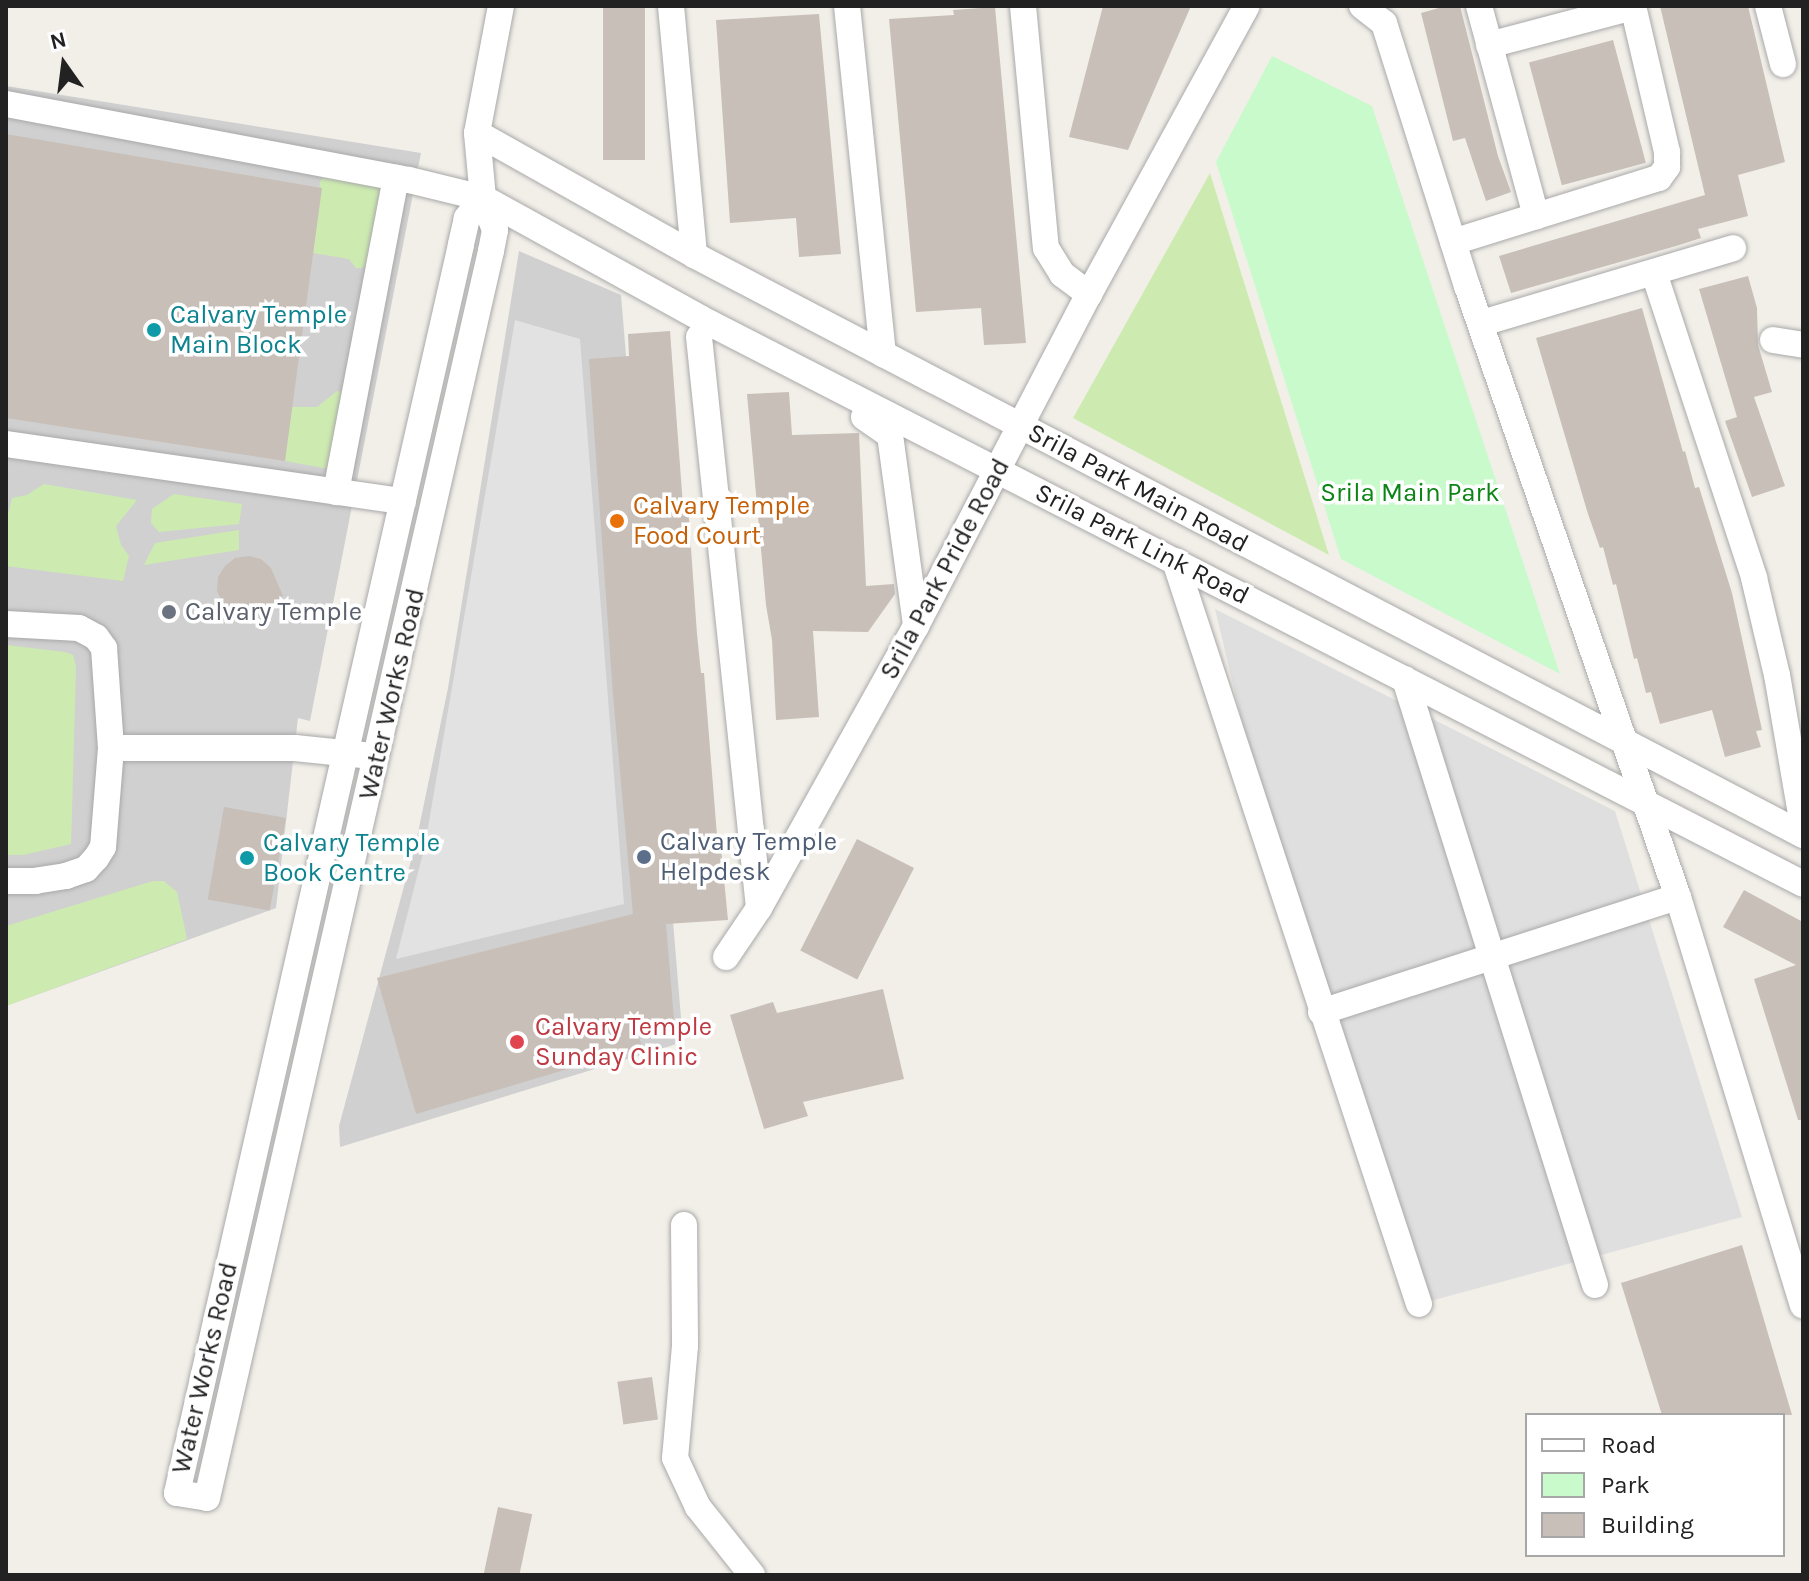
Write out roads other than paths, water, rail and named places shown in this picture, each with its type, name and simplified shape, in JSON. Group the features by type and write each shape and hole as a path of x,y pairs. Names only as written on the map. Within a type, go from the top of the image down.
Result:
{"street":[{"name":"Water Works Road","path":"483,198 467,218 177,1493 207,1498 491,251 495,230 483,198 477,133 501,6"},
{"path":"671,6 694,255"},
{"path":"847,6 883,354"},
{"path":"1023,6 1046,248 1062,274 1089,294"},
{"name":"Srila Park Pride Road","path":"726,957 759,908 916,626 1089,294 1247,6"},
{"path":"1362,6 1384,23 1453,242 1678,897 1803,1305"},
{"path":"1479,6 1536,216"},
{"path":"1768,6 1783,64"},
{"path":"1453,242 1659,178 1667,167 1667,152 1633,7 1489,45"},
{"name":"Srila Park Link Road","path":"6,104 396,178 483,198 700,318 1796,880"},
{"name":"Srila Park Main Road","path":"477,133 694,255 1803,835"},
{"path":"336,492 396,178"},
{"path":"1482,323 1733,248"},
{"path":"1654,273 1754,578 1777,675 1803,825"},
{"path":"759,908 699,337 863,417 890,435 916,626"},
{"path":"1773,340 1803,345"},
{"path":"6,444 403,501"},
{"path":"1175,561 1419,1304"},
{"path":"6,624 79,628 96,637 104,648 111,748 103,847 96,858 86,869 66,876 36,881 6,881"},
{"path":"1405,679 1595,1285"},
{"path":"111,748 346,751 377,759"},
{"path":"1796,880 1803,843"},
{"path":"1321,1012 1678,897"},
{"path":"684,1225 685,1346 675,1458 698,1507 752,1575"}],"place":[{"name":"Calvary Temple Main Block","path":"154,330"},
{"name":"Calvary Temple Food Court","path":"617,521"},
{"name":"Calvary Temple","path":"169,612"},
{"name":"Calvary Temple Helpdesk","path":"644,857"},
{"name":"Calvary Temple Book Centre","path":"247,858"},
{"name":"Calvary Temple Sunday Clinic","path":"517,1042"}],"park label":[{"name":"Srila Main Park","path":"1410,493"}]}
